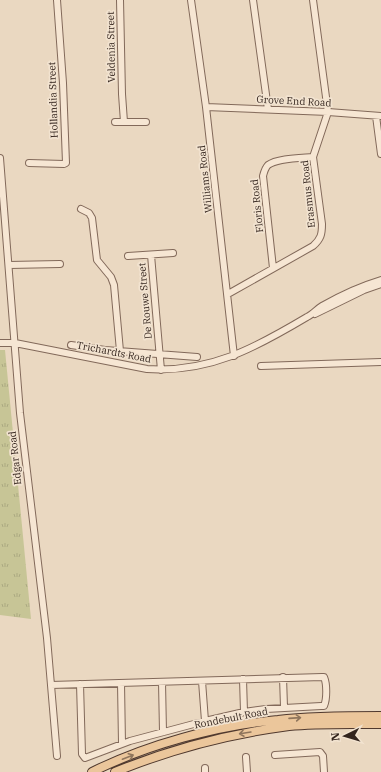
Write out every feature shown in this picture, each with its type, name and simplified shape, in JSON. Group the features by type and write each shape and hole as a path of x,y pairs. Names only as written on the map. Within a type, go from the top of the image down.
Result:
{"main road":[{"name":"Rondebult Road","path":"92,772 146,750 189,736 231,727 283,719 381,716"},
{"name":"Rondebult Road","path":"115,772 149,758 194,744 234,735 290,726 381,724"}],"street":[{"name":"Hollandia Street","path":"29,163 66,163 63,83 57,0"},
{"name":"Veldenia Street","path":"120,0 124,122"},
{"name":"Williams Road","path":"191,0 206,107 234,356"},
{"path":"253,0 268,109"},
{"path":"313,0 328,112"},
{"name":"Grove End Road","path":"206,107 328,112 378,116"},
{"name":"Erasmus Road","path":"228,294 313,246 318,242 322,235 322,224 313,156 328,112"},
{"path":"378,116 381,154"},
{"path":"115,122 146,122"},
{"name":"Floris Road","path":"273,268 263,176 264,170 267,166 276,162 313,156"},
{"name":"Edgar Road","path":"0,158 20,413 46,638 57,756"},
{"path":"81,209 87,211 92,218 97,260 113,281 120,351"},
{"path":"128,256 173,253"},
{"name":"De Rouwe Street","path":"151,255 161,370"},
{"path":"9,266 60,264"},
{"name":"Trichardts Road","path":"310,316 321,306 362,286 381,280"},
{"name":"Trichardts Road","path":"0,343 15,343 147,369 161,370 192,368 234,356 262,343 310,316 364,290 381,284"},
{"path":"71,345 120,351 197,357"},
{"path":"261,366 381,362"},
{"path":"50,684 202,681 322,676 324,677 325,681 325,702 324,706 244,712 205,721 122,744 87,758 83,757 82,751 80,684"},
{"path":"283,677 284,708"},
{"path":"243,679 244,712"},
{"path":"202,681 205,721"},
{"path":"162,682 163,732"},
{"path":"121,683 122,744"},
{"path":"275,755 320,752 323,756 324,772"},
{"path":"246,757 247,772"}],"green space":[{"path":"0,350 5,350 31,619 0,615"}]}
